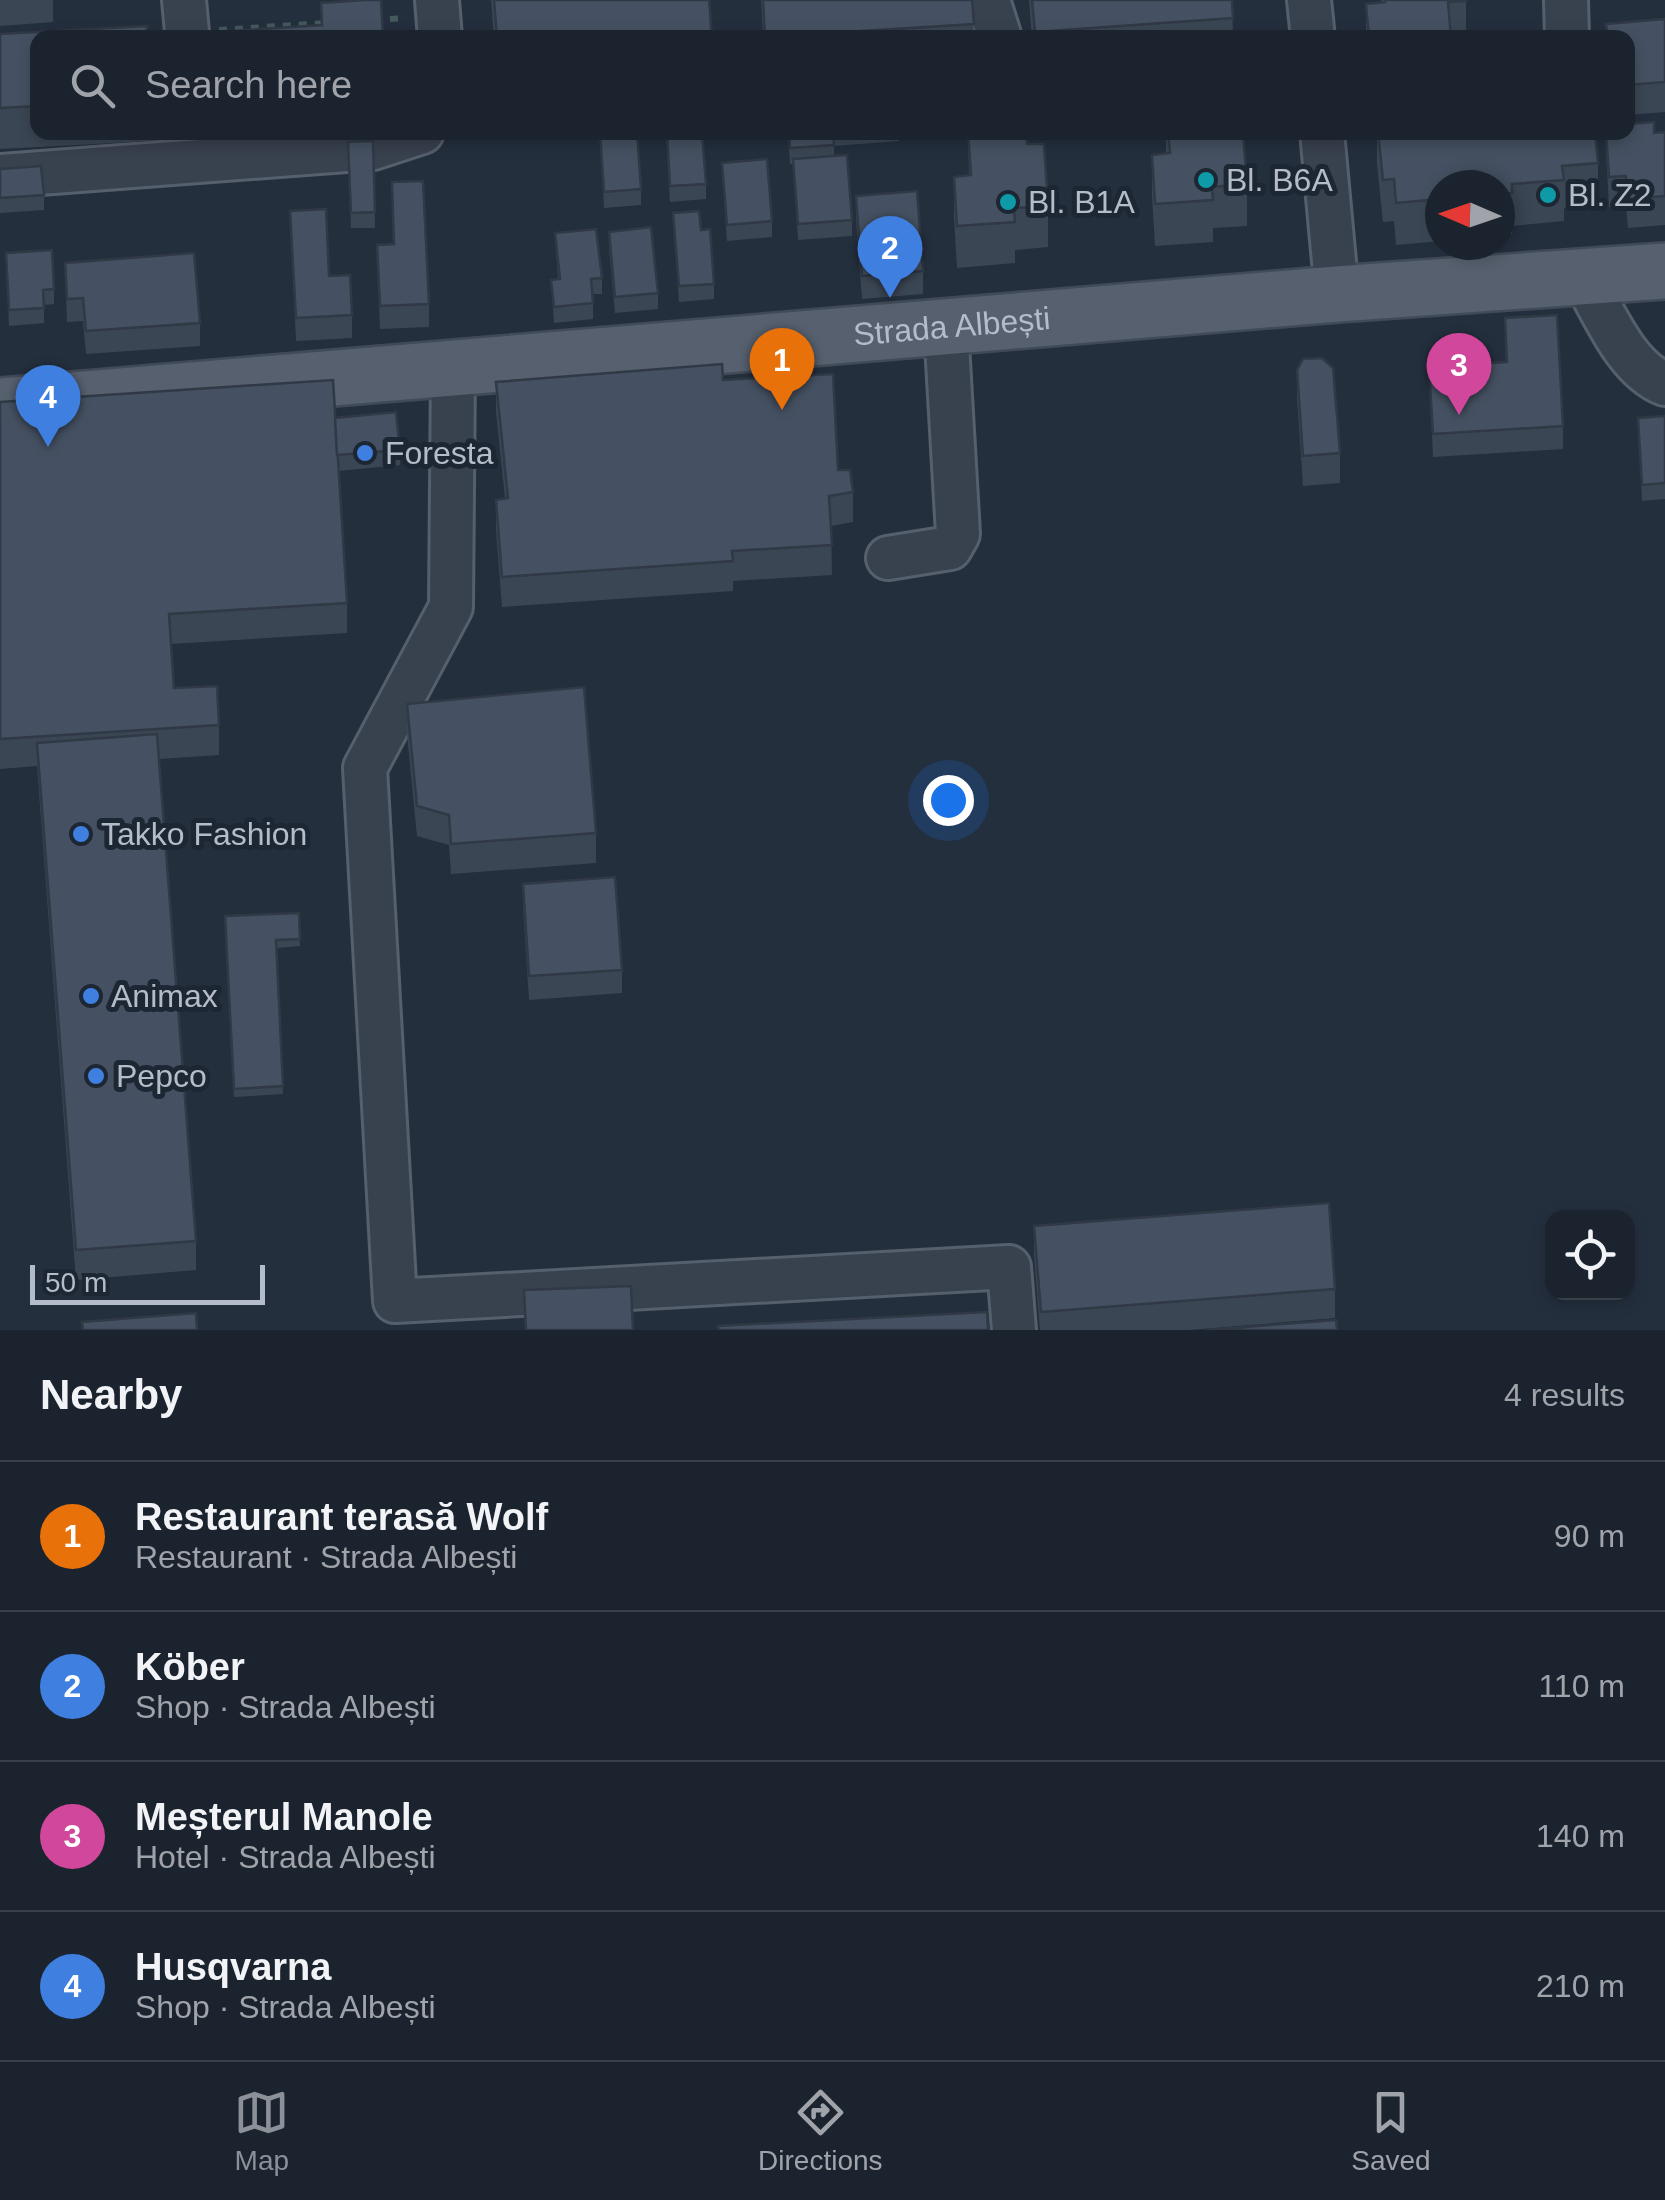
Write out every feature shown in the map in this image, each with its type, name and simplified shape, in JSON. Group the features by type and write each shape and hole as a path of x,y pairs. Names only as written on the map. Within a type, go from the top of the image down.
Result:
{"main road":[{"name":"Strada Albești","path":"0,406 1337,294 1665,272"}],"street":[{"path":"988,0 997,30"},
{"path":"1309,0 1312,30"},
{"path":"1566,0 1567,30"},
{"path":"0,176 373,148 398,140"},
{"path":"1323,140 1337,294"},
{"path":"1583,277 1634,361 1665,384"},
{"path":"888,558 950,548 958,534 946,327"},
{"path":"453,368 451,607 365,768 396,1315 1009,1267 1014,1330"}],"path":[{"path":"186,16 342,22"},
{"path":"361,21 439,18"}],"building":[{"path":"381,0 383,30 247,30 322,25 321,3"},
{"path":"494,0 709,0 711,30 496,30"},
{"path":"763,0 972,0 974,24 878,30 765,30"},
{"path":"1032,0 1232,0 1233,18 1035,30"},
{"path":"1466,0 1448,2 1450,30 1368,30 1366,4"},
{"path":"1665,19 1665,82 1635,84 1635,30 1607,30 1606,24"},
{"path":"147,26 147,30 74,30"},
{"path":"30,32 30,106 0,108 0,34"},
{"path":"1654,122 1654,133 1665,132 1665,196 1628,199 1626,176 1609,177 1607,140 1635,140 1635,123"},
{"path":"600,140 638,140 641,189 604,192"},
{"path":"667,140 703,140 706,184 670,186"},
{"path":"790,140 834,140 834,145 790,148"},
{"path":"969,140 1027,140 1027,144 1044,144 1048,206 1014,208 1015,222 957,226 954,177 971,175"},
{"path":"1169,140 1244,140 1247,184 1212,187 1213,200 1155,204 1152,155 1170,153"},
{"path":"1379,140 1596,140 1598,163 1562,166 1564,180 1515,184 1515,170 1425,170 1425,200 1396,203 1394,179 1383,180"},
{"path":"373,141 375,212 351,213 348,142"},
{"path":"847,155 852,220 798,224 793,159"},
{"path":"767,159 772,221 727,225 722,163"},
{"path":"41,166 44,195 0,198 0,169"},
{"path":"423,181 429,304 380,306 377,245 394,244 392,182"},
{"path":"917,191 923,271 862,276 856,196"},
{"path":"326,209 329,276 350,275 352,315 296,318 290,211"},
{"path":"699,211 701,230 710,229 714,284 679,286 673,213"},
{"path":"651,227 658,293 615,297 609,232"},
{"path":"596,229 602,278 591,279 593,303 554,307 551,280 560,279 555,233"},
{"path":"52,250 54,289 43,290 44,308 9,310 6,253"},
{"path":"194,253 200,323 86,331 83,298 67,299 65,263"},
{"path":"1557,315 1563,426 1433,434 1429,367 1507,362 1505,318"},
{"path":"1322,358 1333,368 1340,453 1303,456 1297,370 1303,359"},
{"path":"722,364 723,380 833,374 838,470 850,470 853,492 829,496 832,545 732,551 733,561 502,577 496,500 508,498 496,382"},
{"path":"333,380 347,603 169,614 174,688 217,686 219,725 0,739 0,402"},
{"path":"396,412 400,450 337,455 335,418"},
{"path":"1665,416 1665,483 1642,485 1638,418"},
{"path":"584,687 596,833 451,844 449,815 417,806 407,704"},
{"path":"157,734 196,1241 76,1250 37,743"},
{"path":"615,877 622,970 529,976 523,884"},
{"path":"299,913 300,939 276,940 283,1086 234,1089 225,916"},
{"path":"1329,1203 1335,1289 1041,1312 1034,1226"},
{"path":"631,1286 633,1330 526,1330 524,1290"},
{"path":"987,1312 988,1330 719,1330 718,1326"},
{"path":"196,1313 197,1330 83,1330 82,1322"},
{"path":"1336,1320 1337,1330 1207,1330"}],"place":[{"name":"Bl. B6A","path":"1206,180"},
{"name":"Bl. Z2","path":"1548,195"},
{"name":"Bl. B1A","path":"1008,202"},
{"name":"Köber","path":"890,298"},
{"name":"Restaurant terasă Wolf","path":"782,410"},
{"name":"Meșterul Manole","path":"1459,415"},
{"name":"Husqvarna","path":"48,447"},
{"name":"Foresta","path":"365,453"},
{"name":"Takko Fashion","path":"81,834"},
{"name":"Animax","path":"91,996"},
{"name":"Pepco","path":"96,1076"}]}
